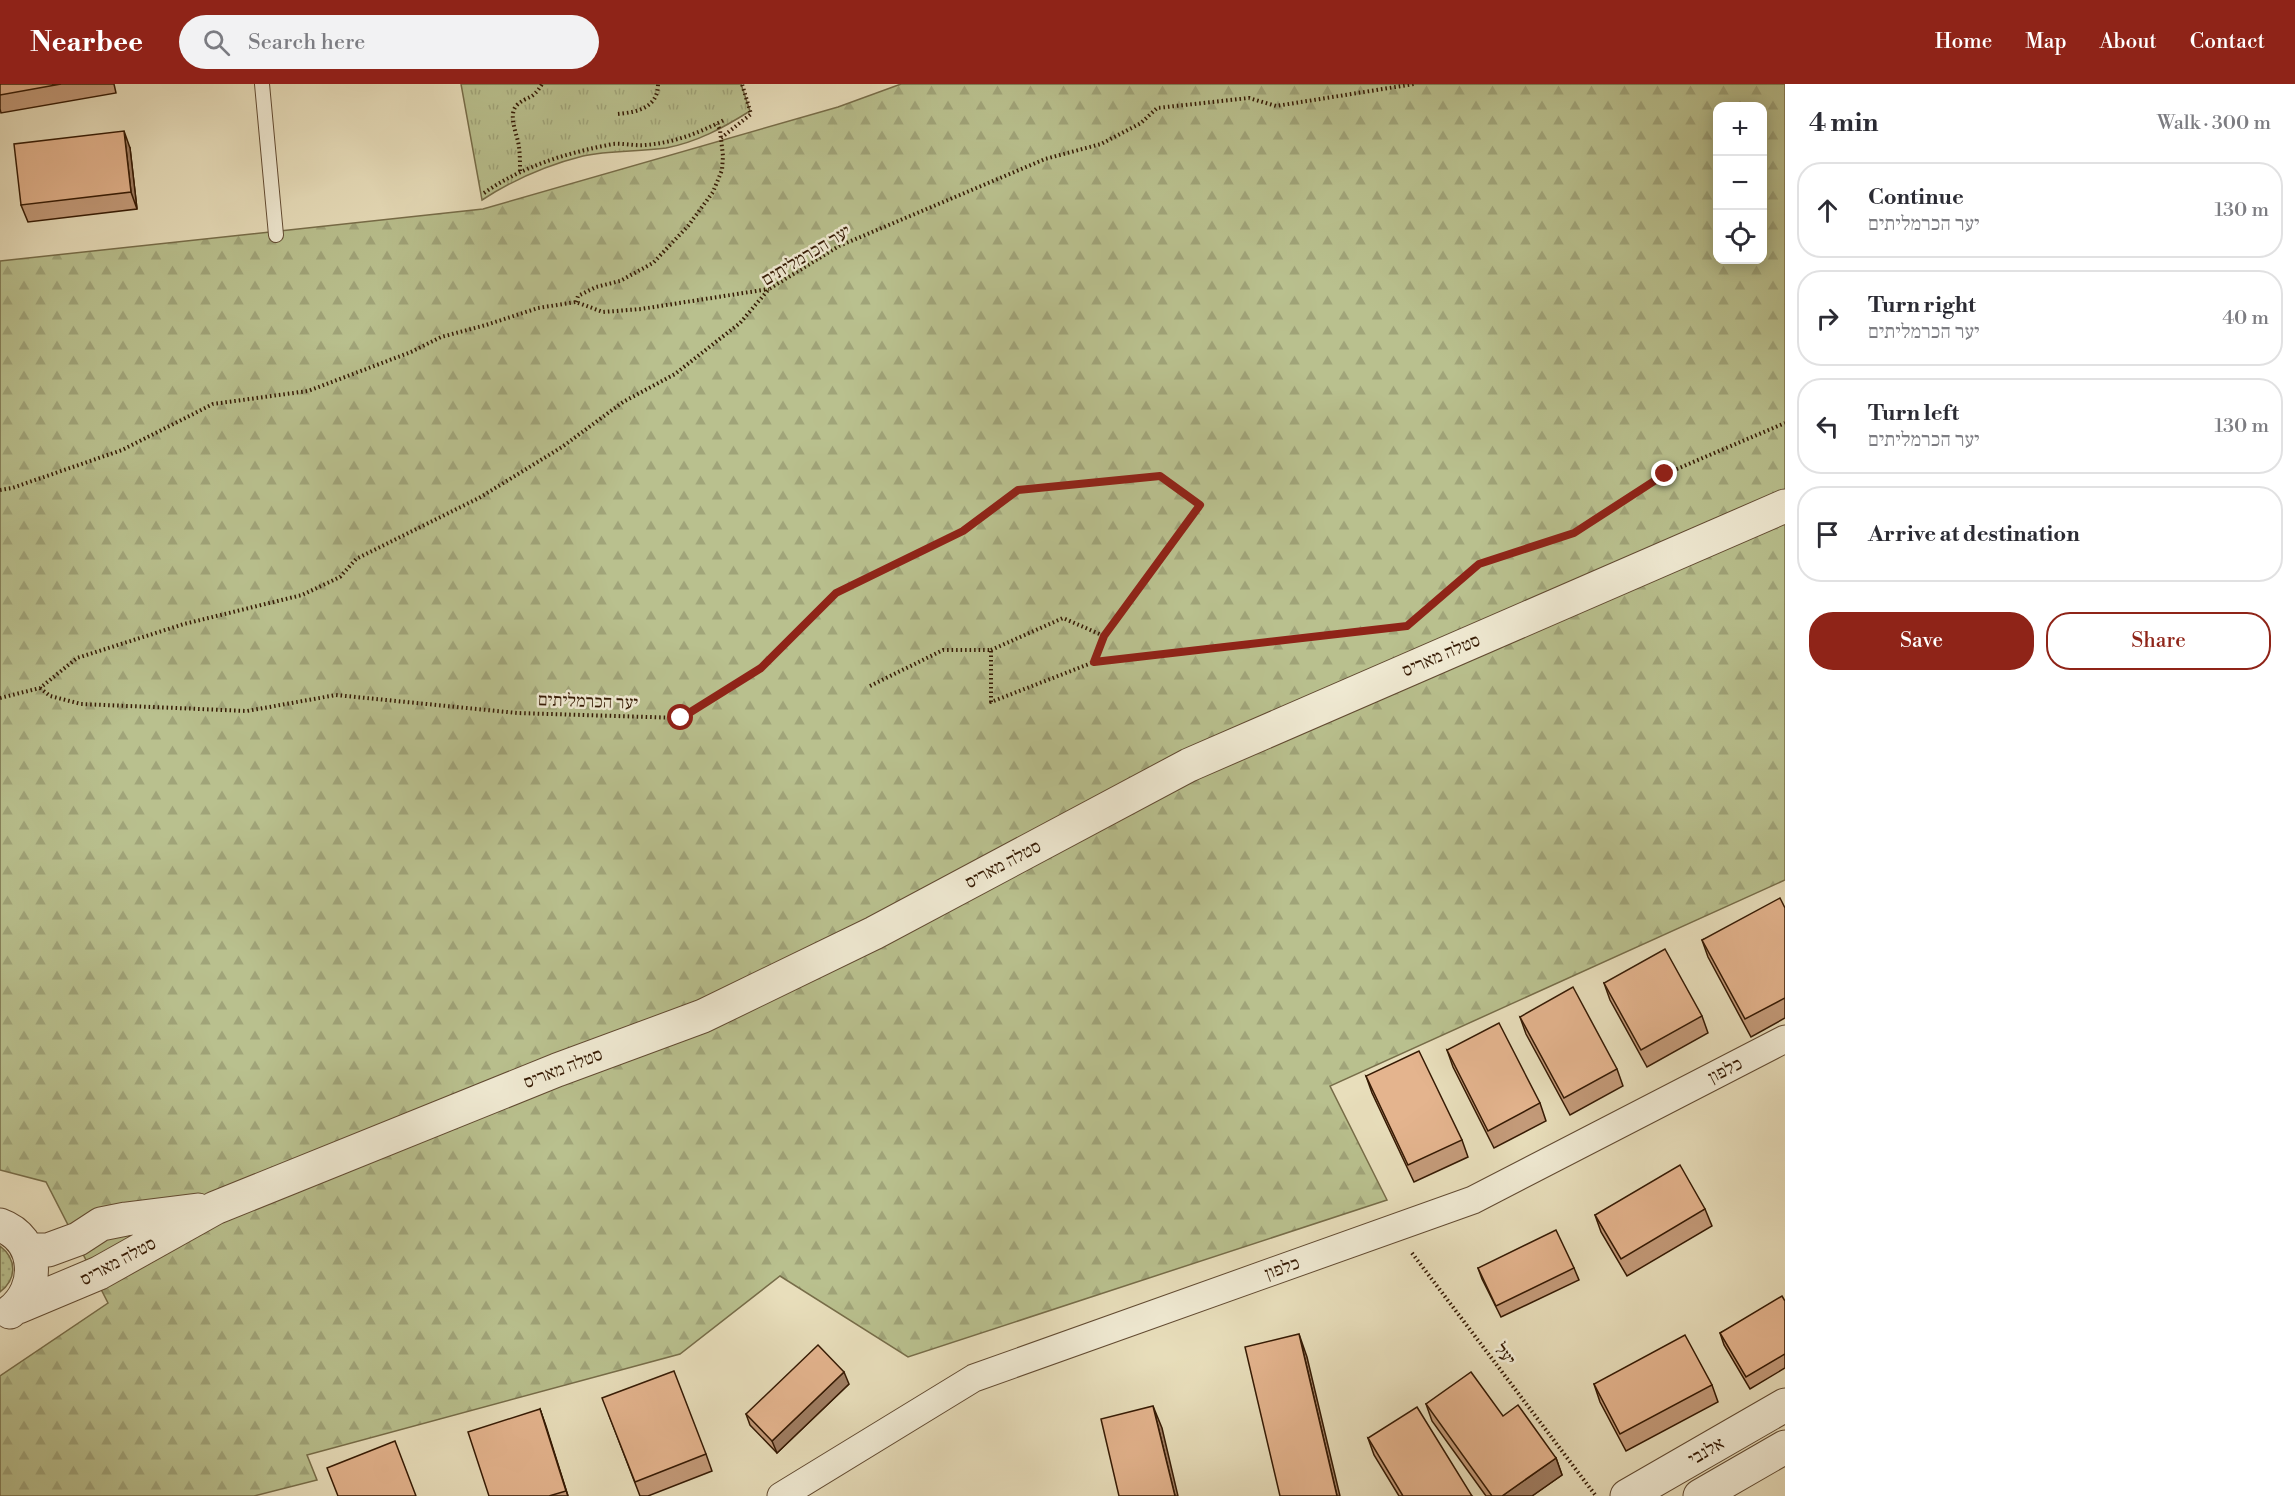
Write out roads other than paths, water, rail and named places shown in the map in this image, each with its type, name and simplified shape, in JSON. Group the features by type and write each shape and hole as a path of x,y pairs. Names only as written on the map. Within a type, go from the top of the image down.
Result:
{"street":[{"name":"סטלה מאריס","path":"9,1312 99,1273 215,1208 557,1070 703,1016 874,933 1189,765 1785,506"},
{"name":"כלפון","path":"781,1496 974,1378 1473,1200 1785,1039"},
{"name":"סטלה מאריס","path":"11,1231 48,1250 78,1239 101,1224 126,1218 215,1208"},
{"path":"9,1312 27,1295 32,1280 32,1265 11,1231"},
{"name":"אלנבי","path":"1627,1496 1785,1405"},
{"name":"אלנבי","path":"1700,1496 1785,1447"}],"lane":[{"path":"262,84 276,235"}]}
